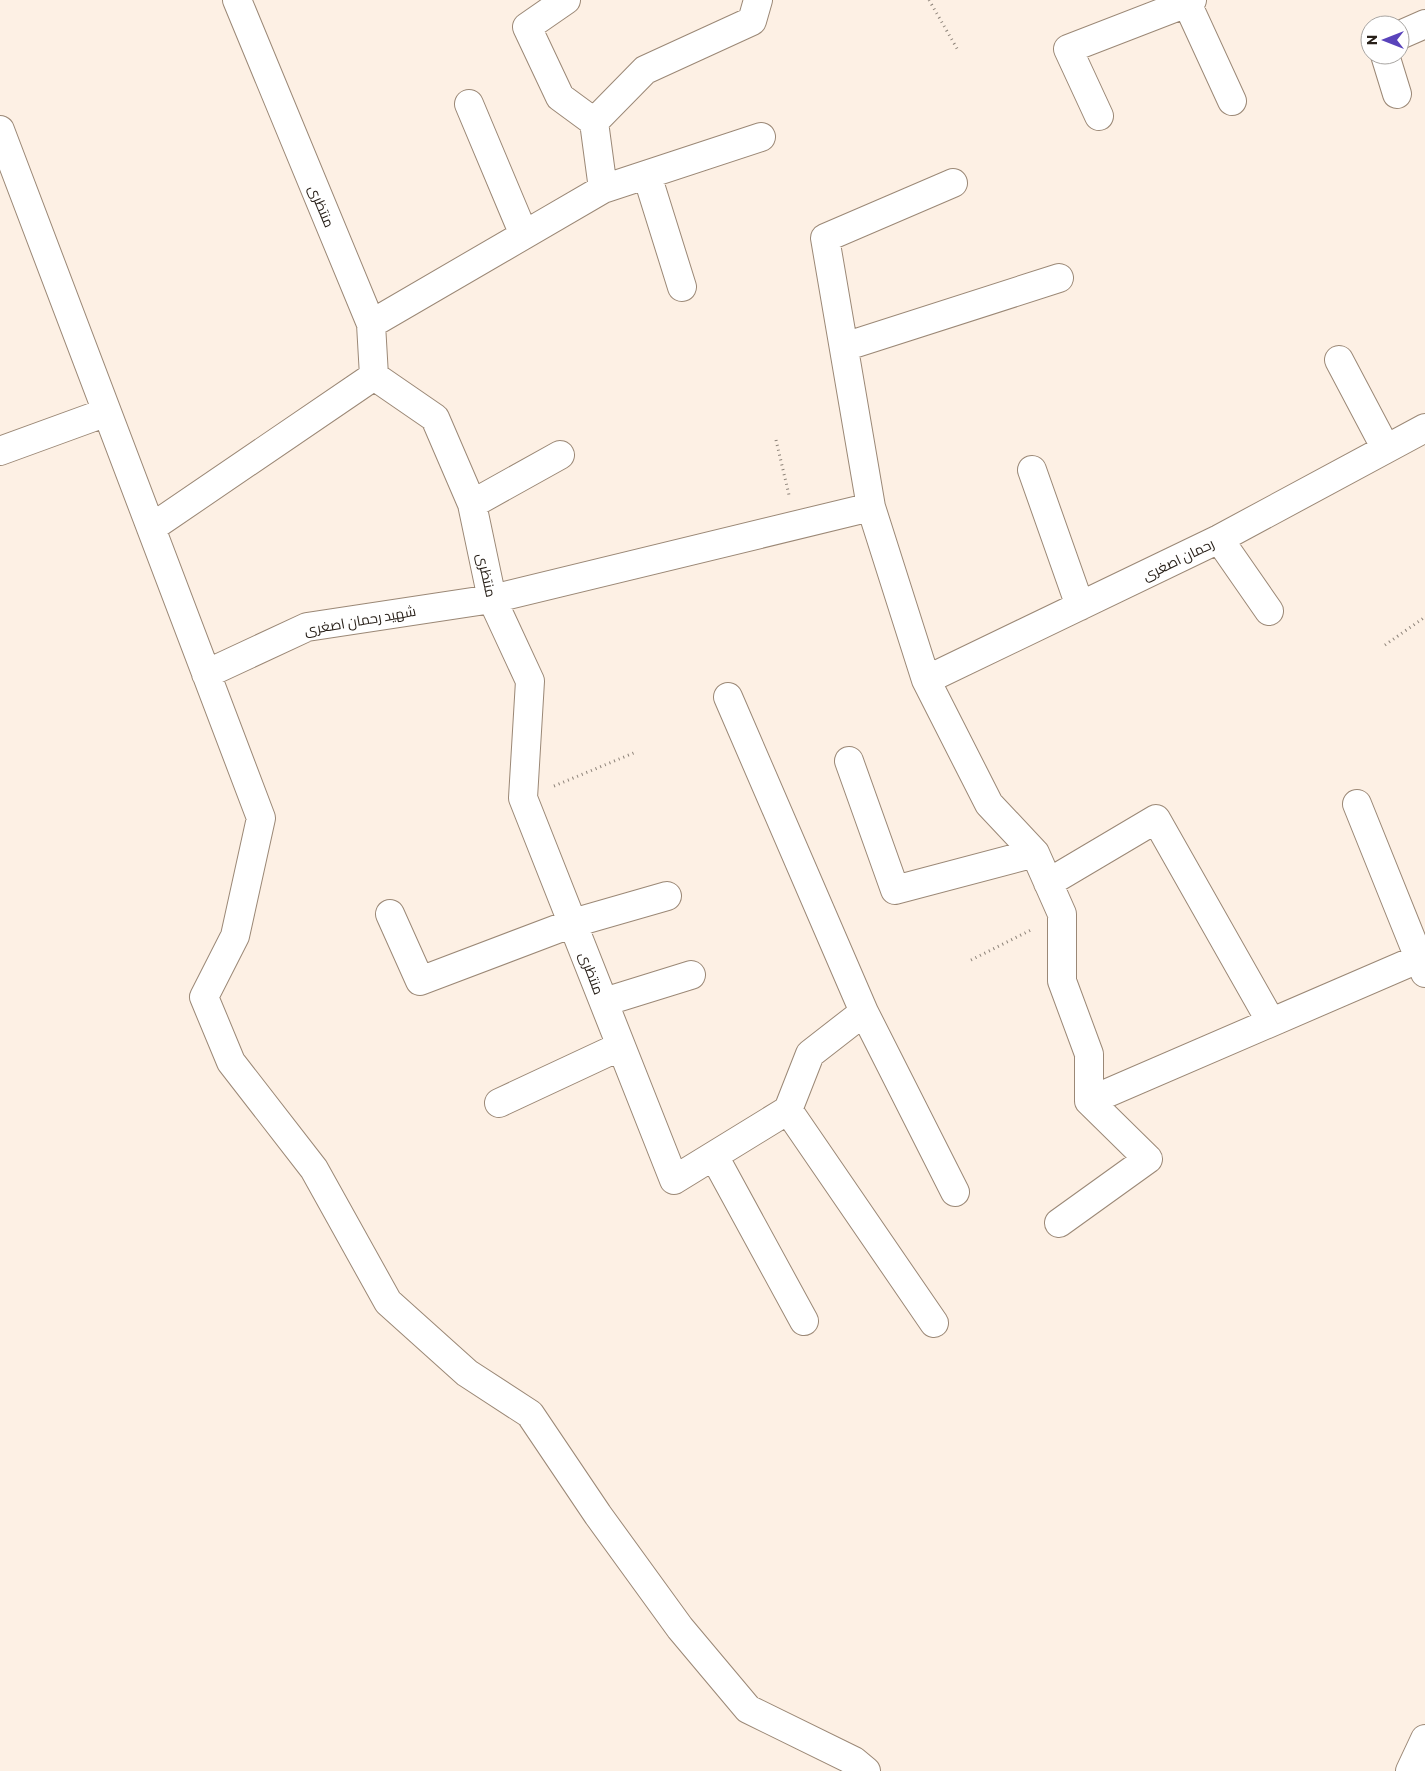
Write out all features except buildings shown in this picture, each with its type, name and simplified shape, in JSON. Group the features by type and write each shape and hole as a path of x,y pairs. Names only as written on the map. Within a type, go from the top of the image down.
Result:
{"street":[{"name":"منتظری","path":"237,0 371,324 374,376 435,418 472,504 492,599 530,681 524,798 674,1180 714,1156"},
{"path":"566,0 527,27 560,97 594,122 603,189"},
{"path":"594,122 646,70 752,21 758,0"},
{"path":"1099,116 1068,48 1189,1 1232,101"},
{"path":"1410,31 1425,24"},
{"path":"1388,65 1397,94"},
{"path":"469,104 524,235"},
{"path":"0,130 261,818 234,936 204,997 231,1062 314,1169 388,1302 467,1373 530,1414 598,1515 680,1628 748,1709 854,1761 866,1771"},
{"path":"371,324 603,189 761,137"},
{"path":"647,175 682,287"},
{"path":"953,183 825,238 871,506 926,680 989,804 1035,853 1062,914 1062,981 1089,1054 1089,1101 1148,1159 1059,1223"},
{"path":"844,347 1059,278"},
{"path":"1339,360 1386,448"},
{"path":"151,528 374,376"},
{"path":"0,451 107,412"},
{"name":"رحمان اصغری","path":"926,680 1219,539 1425,428"},
{"path":"472,504 560,455"},
{"path":"1032,470 1080,606"},
{"name":"شهید رحمان اصغری","path":"206,674 307,627 492,599 871,506"},
{"path":"1219,539 1269,611"},
{"path":"728,697 864,1012 956,1192"},
{"path":"849,761 895,890 1035,853"},
{"path":"1089,1101 1271,1022 1422,966 1357,804"},
{"path":"1048,883 1156,819 1271,1022"},
{"path":"390,914 420,981 573,924 666,896"},
{"path":"604,1002 691,975"},
{"path":"804,1321 714,1156 788,1110 810,1054 864,1012"},
{"path":"499,1103 621,1046"},
{"path":"788,1110 934,1324"},
{"path":"1410,1771 1425,1739"}],"path":[{"path":"929,0 959,52"},
{"path":"776,440 796,525"},
{"path":"1385,645 1425,617"},
{"path":"524,798 636,752"},
{"path":"971,960 1062,914"}]}
